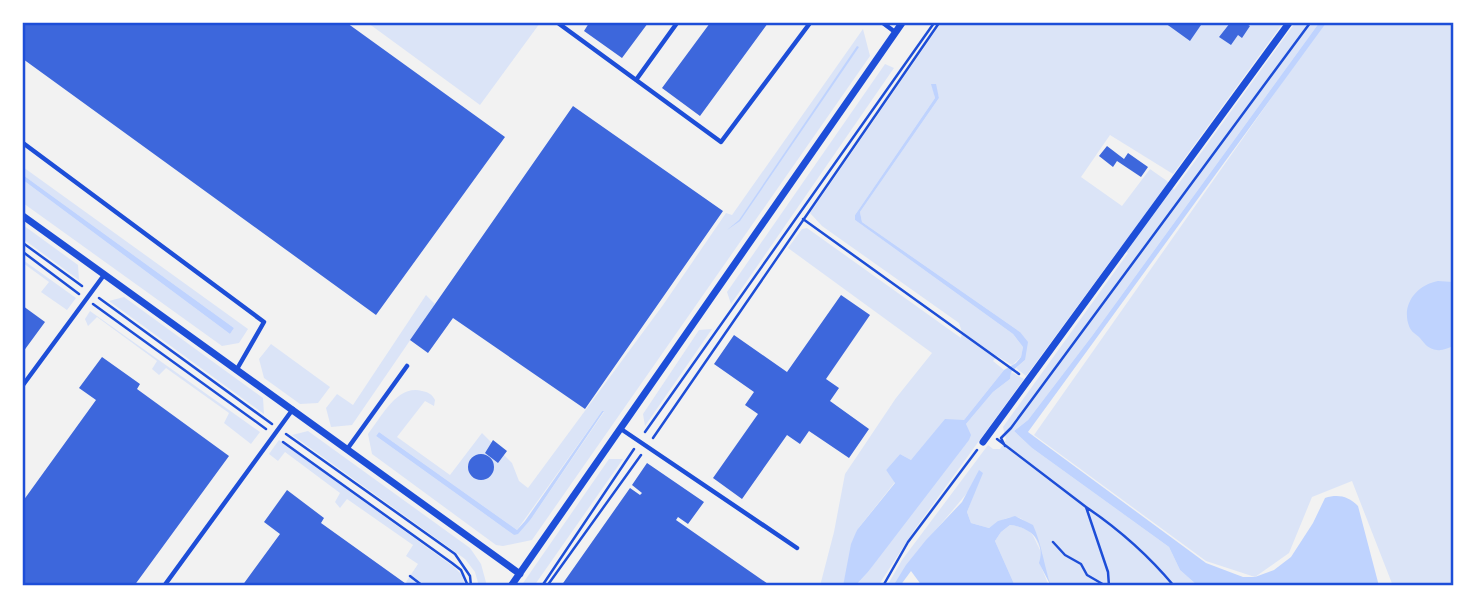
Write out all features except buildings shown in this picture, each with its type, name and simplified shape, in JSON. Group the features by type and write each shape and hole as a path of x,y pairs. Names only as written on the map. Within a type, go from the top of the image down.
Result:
{"street":[{"path":"511,586 902,23"},
{"path":"983,442 1289,23"},
{"path":"23,216 520,574"}],"lane":[{"path":"558,23 721,142 810,23"},
{"path":"636,80 677,23"},
{"path":"883,23 895,32"},
{"path":"23,143 264,322 237,369"},
{"path":"23,385 104,274"},
{"path":"348,448 407,366"},
{"path":"164,586 293,409"},
{"path":"621,429 797,548"}],"path":[{"path":"545,586 639,442 934,23"},
{"path":"545,586 647,447 939,23"},
{"path":"1006,446 1002,438 1310,23"},
{"path":"803,219 1016,371"},
{"path":"23,243 455,555 470,576 469,586"},
{"path":"23,253 452,563 461,570 469,586"},
{"path":"883,586 908,542 983,442"},
{"path":"1001,443 1116,528 1152,559 1174,586"},
{"path":"1053,542 1065,555 1081,564 1087,575 1107,586 1108,572 1086,507"},
{"path":"410,576 423,586"}],"shaded area":[{"path":"368,23 540,23 480,105"},
{"path":"941,23 1283,23 1173,174 1110,135 1081,177 1122,206 1150,169 1167,181 1174,190 1295,23 1319,23 1092,336 1028,420 1014,431 1032,448 1169,547 1180,570 1198,586 1051,586 1043,563 1040,564 1049,586 1015,586 995,541 1001,532 1010,525 1025,528 1032,534 1043,555 1029,527 1018,517 1010,517 989,528 971,523 967,512 982,473 893,586 887,586 902,560 988,445 993,449 1000,449 1006,440 1003,427 1128,253 1120,248 1026,376 1016,368 1025,360 1023,348 1021,357 1012,365 997,356 993,361 1004,370 964,420 911,460 900,454 886,470 895,482 857,530 843,586 820,586 845,474 896,398 932,353 788,248 802,229 807,228 961,338 959,323 822,226 810,213","holes":["935,84 939,98 860,212 862,222 1020,332 1023,346 1013,334 855,220 855,215 935,98 932,85"]},
{"path":"1324,23 1453,23 1453,586 1393,586 1352,481 1312,497 1289,553 1255,577 1206,561 1034,435"},
{"path":"863,29 870,56 532,540 496,545 372,454 368,434 390,404 405,393 413,390 424,391 434,398 434,406 425,401 397,437 450,475 482,433 512,463 519,481 528,488 663,305 726,213 732,215","holes":["602,411 604,412 531,519 514,535 376,436 379,432 517,530"]},
{"path":"885,64 894,68 731,304 727,292"},
{"path":"23,167 248,329 239,343 222,346 23,203 23,180 230,334 234,328 23,175"},
{"path":"23,225 78,265 79,280 23,239"},
{"path":"23,260 76,298 67,310 41,292 49,282 23,263"},
{"path":"426,295 435,304 352,425 331,427 326,408 337,394 353,405"},
{"path":"124,297 263,398 264,414 109,301"},
{"path":"90,311 260,432 251,444 224,423 229,413 166,368 159,375 152,369 157,361 97,317 88,326 85,319"},
{"path":"712,329 645,426 643,414 699,330"},
{"path":"271,344 330,387 318,403 300,404 264,378 259,359"},
{"path":"1011,372 1024,379 915,529 878,586 855,586 868,572 967,431 966,424 993,392 1010,379"},
{"path":"308,431 470,548 481,564 487,586 479,586 475,572 465,559 292,435"},
{"path":"279,440 454,567 462,575 465,586 411,586 406,582 418,564 406,556 413,545 347,499 340,508 335,502 340,493 285,452 278,461 269,454"},
{"path":"609,459 623,459 534,586 521,586"}],"water":[{"path":"1319,23 1326,23 1028,432 1206,563 1243,577 1255,577 1274,570 1291,557 1325,498 1347,498 1358,506 1379,586 1198,586 1180,570 1169,547 1032,448 1014,431 1028,420 1092,336"},
{"path":"857,46 859,47 740,221 727,230 739,220"},
{"path":"931,84 936,84 939,98 860,212 862,222 1020,332 1028,342 1025,360 1011,372 1010,379 993,392 966,424 971,435 969,440 868,572 855,586 843,586 851,544 857,530 895,483 886,470 900,454 911,460 945,419 964,420 1004,370 1021,357 1023,347 1013,334 855,220 855,215 935,98"},
{"path":"23,175 234,328 230,334 23,180"},
{"path":"1438,281 1453,282 1453,346 1439,350 1429,347 1412,331 1407,318 1409,303 1417,291"},
{"path":"602,411 531,519 514,535 376,436 379,432 517,530"},
{"path":"979,470 983,473 967,512 971,523 989,528 998,521 1015,516 1033,525 1039,540 1051,586 1039,563 1040,548 1035,537 1018,526 1010,525 995,541 1015,586 922,586 911,571 900,586 893,586 926,540 962,502"}]}
